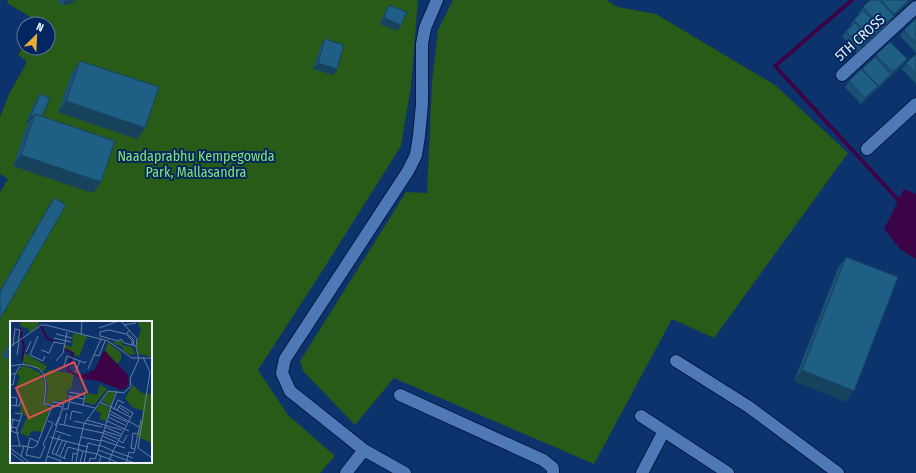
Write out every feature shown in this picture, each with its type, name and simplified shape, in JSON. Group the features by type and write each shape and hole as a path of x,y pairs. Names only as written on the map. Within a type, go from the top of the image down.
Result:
{"street":[{"path":"405,473 364,450 290,391 282,373 285,360 408,171 416,155 422,104 422,44 425,28 437,0"},
{"name":"5TH CROSS","path":"842,75 916,7"},
{"path":"867,149 916,104"},
{"path":"676,361 749,408 838,473"},
{"path":"400,395 543,460 553,468 553,473"},
{"path":"641,416 728,473"},
{"path":"642,473 664,431"},
{"path":"346,473 364,450"}],"green space":[{"name":"Naadaprabhu Kempegowda Park, Mallasandra","path":"8,0 418,0 411,86 401,146 258,370 288,415 335,456 320,473 0,473 0,192 8,179 0,174 0,117 10,92 25,66 26,60 20,56 56,56 56,16 29,16 7,3"},
{"path":"453,0 606,0 618,7 656,14 775,85 848,153 714,338 672,319 594,464 394,378 355,425 303,371 300,361 406,192 427,193 432,82 438,30"}],"shaded area":[{"path":"904,189 916,194 916,259 900,249 884,229"}],"building":[{"path":"870,0 879,0 894,16 882,27 863,7"},
{"path":"881,0 907,0 908,1 894,14"},
{"path":"389,5 407,12 401,25 384,18"},
{"path":"863,10 881,29 871,38 854,20"},
{"path":"916,19 916,43 904,30"},
{"path":"855,23 870,39 861,47 846,31"},
{"path":"325,39 344,45 337,69 318,63"},
{"path":"890,42 907,59 893,72 876,55"},
{"path":"916,54 916,74 906,63"},
{"path":"875,57 891,74 879,86 862,69"},
{"path":"80,61 159,87 145,128 66,101"},
{"path":"861,69 878,86 865,98 849,81"},
{"path":"40,94 50,98 42,116 35,114 33,117 31,116"},
{"path":"35,114 115,141 101,182 21,155"},
{"path":"54,198 66,205 0,319 0,292"},
{"path":"846,257 898,277 854,391 802,370"},
{"path":"10,343 10,352 6,350"}],"waterway":[{"path":"852,0 775,66 901,203"}]}
